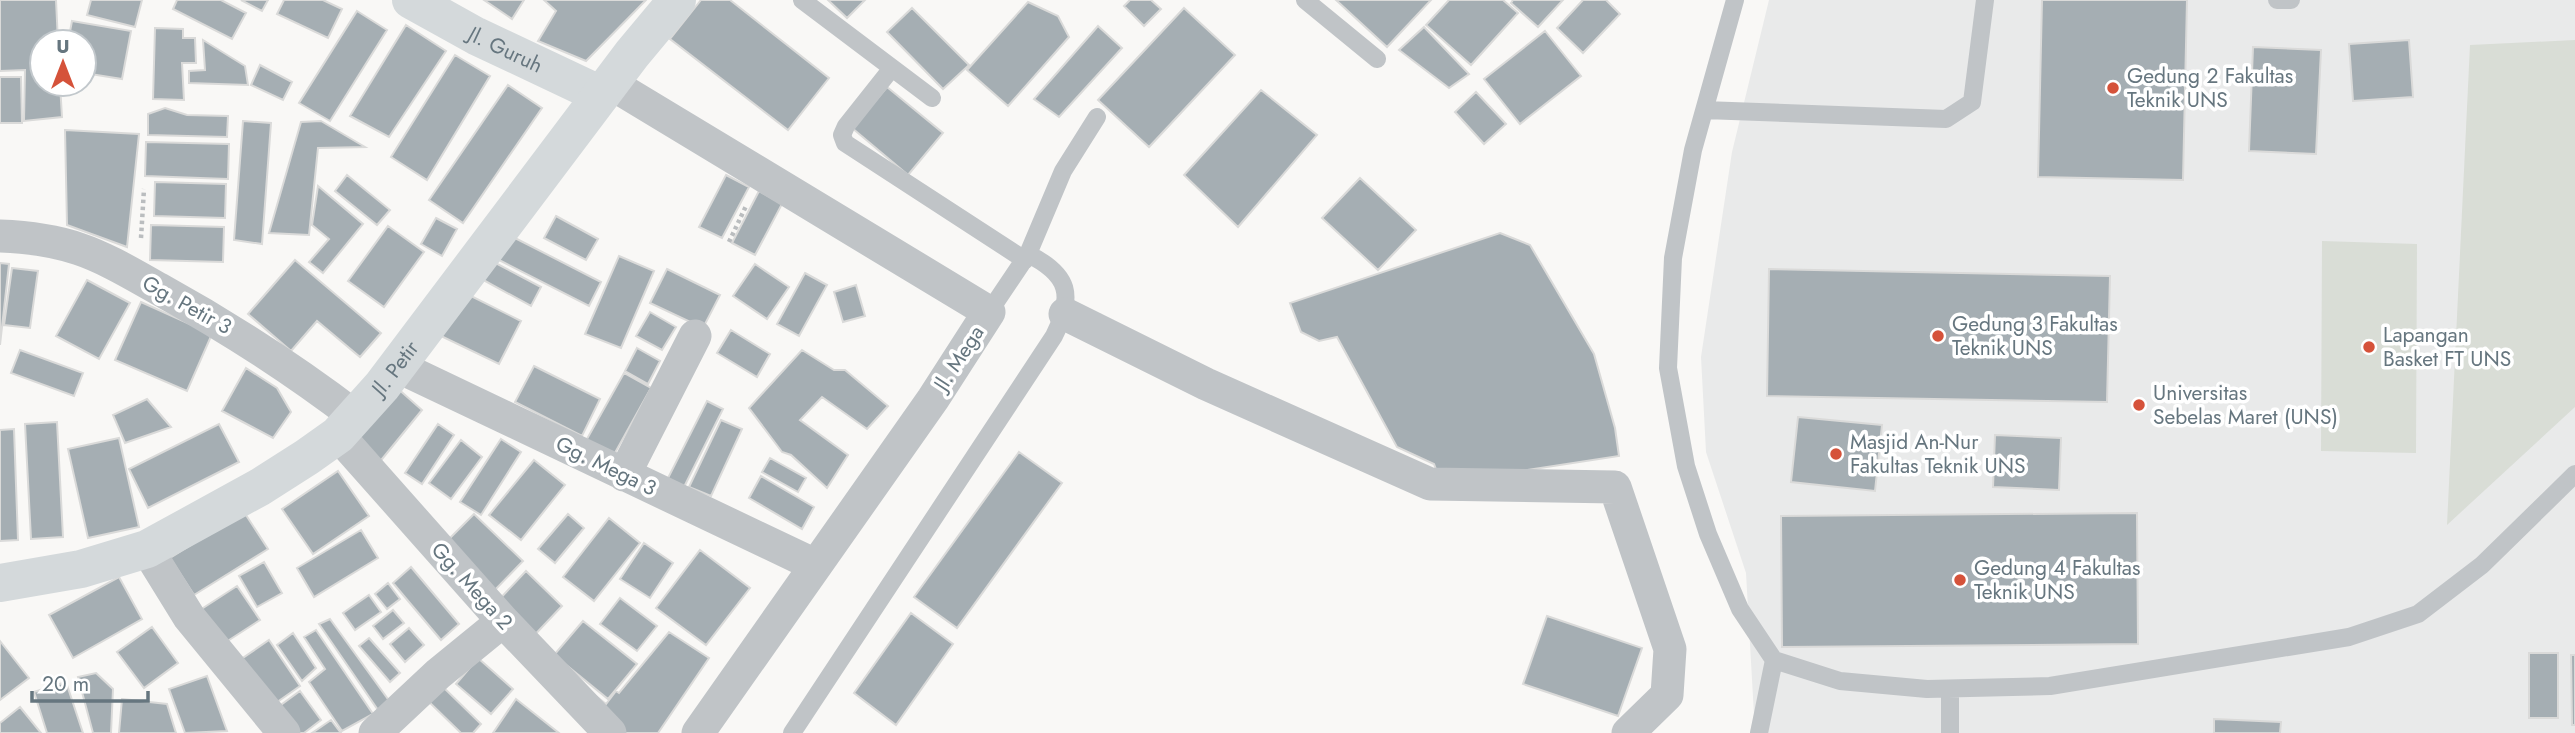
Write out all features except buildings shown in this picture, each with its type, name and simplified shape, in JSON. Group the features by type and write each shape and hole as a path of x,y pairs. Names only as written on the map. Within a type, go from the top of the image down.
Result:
{"main road":[{"name":"Jl. Guruh","path":"411,0 476,36 605,89"},
{"name":"Jl. Petir","path":"3,585 81,569 147,549 261,487 347,426 397,366 605,89 677,0"}],"street":[{"name":"Jl. Mega","path":"605,89 989,312 933,399 698,733"},
{"name":"Gg. Petir 3","path":"0,236 44,240 81,249 138,278 223,325 298,373 347,426"},
{"path":"1065,314 1206,384 1430,484 1615,487 1631,527 1670,649 1667,695 1628,733"},
{"path":"624,475 695,336"},
{"name":"Gg. Mega 3","path":"397,366 815,565"},
{"name":"Gg. Mega 2","path":"347,426 503,621 610,733"},
{"path":"147,549 189,617 284,733"},
{"path":"375,733 438,674 503,621"}],"lane":[{"path":"802,0 932,98"},
{"path":"1304,0 1377,60"},
{"path":"1735,0 1693,150 1673,258 1668,368 1686,466 1708,534 1740,609 1774,660 1840,681 1950,689 2050,685 2163,669 2349,637 2418,614 2482,565 2575,474"},
{"path":"1704,110 1946,119 1972,102 1984,0"},
{"path":"2277,0 2291,0"},
{"path":"792,733 1041,356 1065,314 1067,293 1060,278 1048,265 1027,257 845,143 842,135 846,126 892,68"},
{"path":"989,312 1027,257 1063,171 1097,117"},
{"path":"1759,733 1774,660"},
{"path":"1950,689 1950,733"}],"path":[{"path":"138,278 144,189"}],"shaded area":[{"name":"Universitas Sebelas Maret (UNS)","path":"1769,0 2575,0 2575,733 1750,733 1754,715 1746,573 1706,452 1701,357 1732,152"},
{"path":"2575,40 2575,407 2447,525 2470,45"},
{"name":"Lapangan Basket FT UNS","path":"2322,241 2417,244 2416,453 2321,451"}],"place":[{"name":"Gedung 2 Fakultas Teknik UNS","path":"2113,88"},
{"name":"Gedung 3 Fakultas Teknik UNS","path":"1938,336"},
{"name":"Lapangan Basket FT UNS","path":"2369,347"},
{"name":"Universitas Sebelas Maret (UNS)","path":"2139,405"},
{"name":"Masjid An-Nur Fakultas Teknik UNS","path":"1836,454"},
{"name":"Gedung 4 Fakultas Teknik UNS","path":"1960,580"}]}
